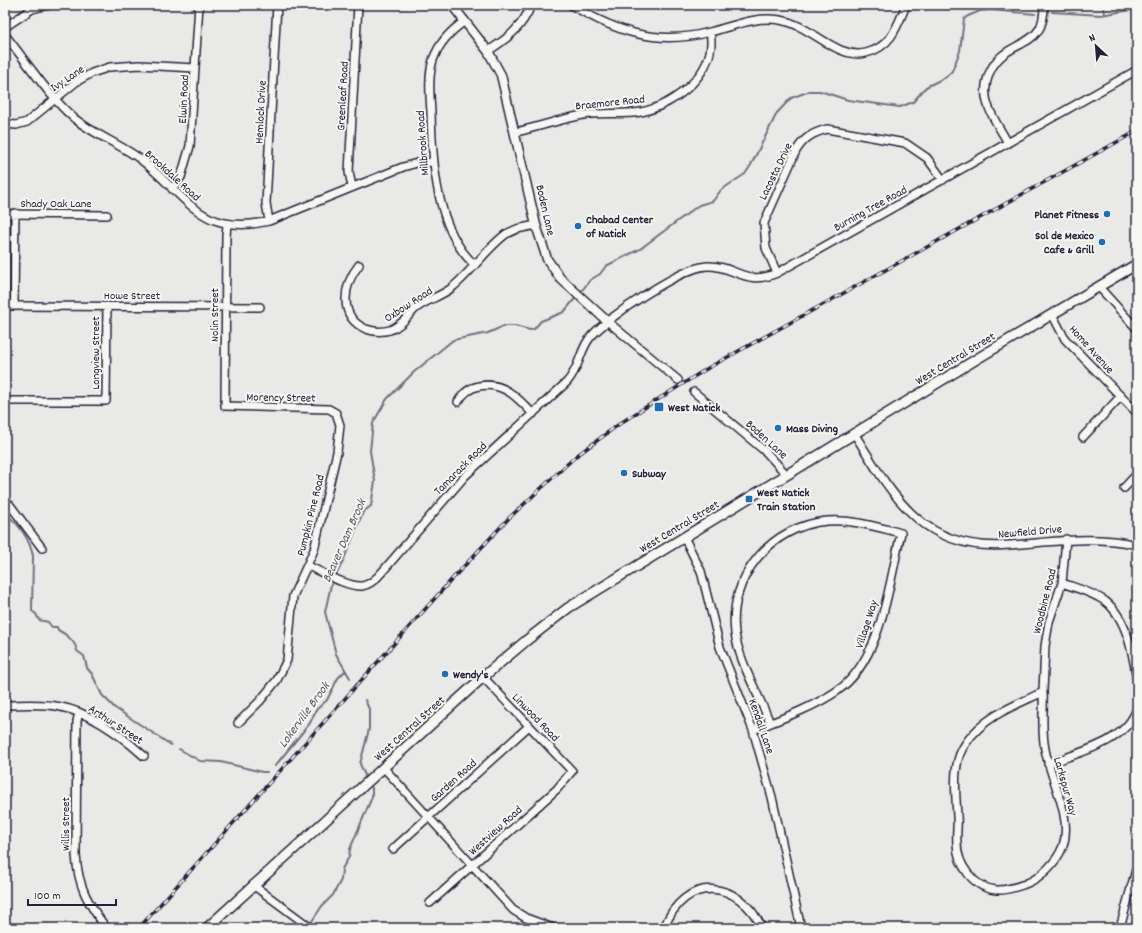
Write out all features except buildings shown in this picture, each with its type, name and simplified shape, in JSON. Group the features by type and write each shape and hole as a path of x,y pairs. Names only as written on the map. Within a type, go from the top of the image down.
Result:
{"main road":[{"name":"West Central Street","path":"207,928 274,865 483,677 564,611 786,474 1137,264"}],"street":[{"path":"5,27 32,9 49,5"},
{"name":"Elwin Road","path":"172,189 182,177 189,154 196,68 199,5"},
{"name":"Hemlock Drive","path":"269,221 266,203 277,5"},
{"name":"Greenleaf Road","path":"352,187 349,172 358,5"},
{"name":"Boden Lane","path":"452,5 488,51 501,75 516,132 536,225 547,259 560,278 607,321 678,380"},
{"path":"488,51 517,30 532,5"},
{"path":"571,5 608,25 633,33 675,37 710,32 749,21 781,20 806,28 849,54 865,53 880,47 892,37 900,24 906,5"},
{"path":"1008,143 988,108 985,93 987,80 992,67 1001,56 1027,41 1038,31 1043,18 1044,5"},
{"name":"Millbrook Road","path":"465,21 444,40 436,54 431,69 433,162 438,189 453,236 460,250 475,265"},
{"name":"Braemore Road","path":"516,132 585,114 640,112 668,102 686,89 702,70 711,50 710,32"},
{"name":"Brookdale Road","path":"5,35 56,98 79,122 140,160 196,211 227,224 245,225 269,221 410,164 433,162"},
{"name":"Ivy Lane","path":"5,124 27,122 84,77 110,67 139,65 196,68"},
{"name":"Burning Tree Road","path":"607,321 677,276 698,267 714,266 753,278 762,278 777,273 1137,70"},
{"name":"Lacosta Drive","path":"777,273 766,248 764,223 796,151 802,142 816,132 827,129 905,143 927,158 943,180"},
{"name":"Shady Oak Lane","path":"5,214 107,215"},
{"path":"14,306 15,214"},
{"name":"Nolin Street","path":"224,406 227,224"},
{"name":"Oxbow Road","path":"359,265 348,282 346,304 354,321 364,328 376,332 387,331 398,326 420,306 453,287 506,234 517,229 536,225"},
{"path":"1099,287 1137,329"},
{"name":"Howe Street","path":"5,306 260,307"},
{"name":"Longview Street","path":"5,401 106,401 107,306"},
{"name":"Home Avenue","path":"1052,314 1065,338 1137,413"},
{"name":"Tamarack Road","path":"308,566 342,581 363,586 379,576 465,476 572,376 579,363 586,344 594,332 607,321"},
{"path":"458,402 461,396 471,388 492,385 512,393 533,414"},
{"name":"Boden Lane","path":"694,392 766,452 786,474"},
{"path":"1084,437 1121,396"},
{"name":"Morency Street","path":"224,406 324,408 336,413"},
{"name":"Pumpkin Pine Road","path":"238,723 260,701 285,667 289,653 293,596 314,550 339,441 340,425 336,413"},
{"name":"Newfield Drive","path":"854,434 884,482 898,501 915,518 937,532 963,542 988,546 1011,546 1066,539 1106,540 1137,545"},
{"path":"1124,488 1137,474"},
{"path":"5,501 10,505 42,548"},
{"name":"Village Way","path":"753,730 770,723 830,696 859,670 877,635 901,533 844,521 825,521 792,531 776,540 751,565 743,580 737,599 735,619 736,634 743,659 770,723"},
{"name":"Kendall Lane","path":"684,537 701,571 720,647 753,730 772,797 801,928"},
{"name":"Woodbine Road","path":"1043,692 1044,652 1048,628 1062,583 1066,539"},
{"path":"1062,583 1098,597 1115,611 1133,651 1137,680"},
{"name":"Linwood Road","path":"483,677 572,771"},
{"name":"Larkspur Way","path":"1043,692 1042,728 1048,764 1066,822 1063,846 1044,873 1030,882 1014,888 998,891 987,888 967,873 960,861 958,850 956,775 959,757 965,743 992,717 1043,692"},
{"name":"Arthur Street","path":"5,705 52,706 79,713 108,729 144,756"},
{"path":"1048,764 1100,744 1114,736 1127,727 1134,717 1137,708"},
{"name":"Willis Street","path":"79,713 77,729 76,855 78,874 86,898 106,928"},
{"name":"Garden Road","path":"393,849 529,726"},
{"path":"383,767 513,910 526,918 553,928"},
{"name":"Westview Road","path":"430,902 561,786 572,771"},
{"path":"1120,928 1137,866"},
{"path":"253,885 311,928"},
{"path":"664,928 670,916 686,899 700,892 713,889 729,892 743,901 754,913 762,928"}],"waterway":[{"path":"1103,5 1105,14"},
{"name":"Beaver Dam Brook","path":"1052,12 1101,15 1137,9"},
{"name":"Beaver Dam Brook","path":"580,293 590,280 600,274 606,266 640,249 699,205 713,201 721,190 745,174 777,113 791,98 810,91 820,91 848,100 900,107 913,102 926,87 946,77 952,71 960,51 964,19 968,16 980,11 991,10 1035,14"},
{"name":"Beaver Dam Brook","path":"350,678 336,654 325,612 331,585 344,559 363,512 371,506 375,481 370,451 373,423 387,399 414,372 453,340 488,333 504,326 515,326 530,330 534,329 541,321 564,312 577,296"},
{"name":"Lokerville Brook","path":"5,514 15,522 23,532 32,550 32,611 36,614 39,620 48,622 52,627 57,627 58,630 73,641 77,651 84,656 87,668 92,674 102,695 115,708 171,745"},
{"name":"Lokerville Brook","path":"275,766 310,723 316,710 327,700 338,678 345,671"},
{"name":"Beaver Dam Brook","path":"365,700 369,709 369,729 360,764 367,780"},
{"name":"Lokerville Brook","path":"179,749 200,761 221,762 267,772"},
{"name":"Beaver Dam Brook","path":"310,924 322,906 333,895 341,880 342,869 349,857 350,849 372,797 372,788 369,784"}],"railway":[{"path":"139,928 454,577 509,518 575,457 622,422 708,368 1137,131"}],"place":[{"name":"Planet Fitness","path":"1107,214"},
{"name":"Chabad Center of Natick","path":"578,226"},
{"name":"Sol de Mexico Cafe & Grill","path":"1102,242"},
{"name":"West Natick","path":"659,407"},
{"name":"Mass Diving","path":"778,428"},
{"name":"Subway","path":"624,473"},
{"name":"West Natick Train Station","path":"749,499"},
{"name":"Wendy's","path":"445,674"}]}
